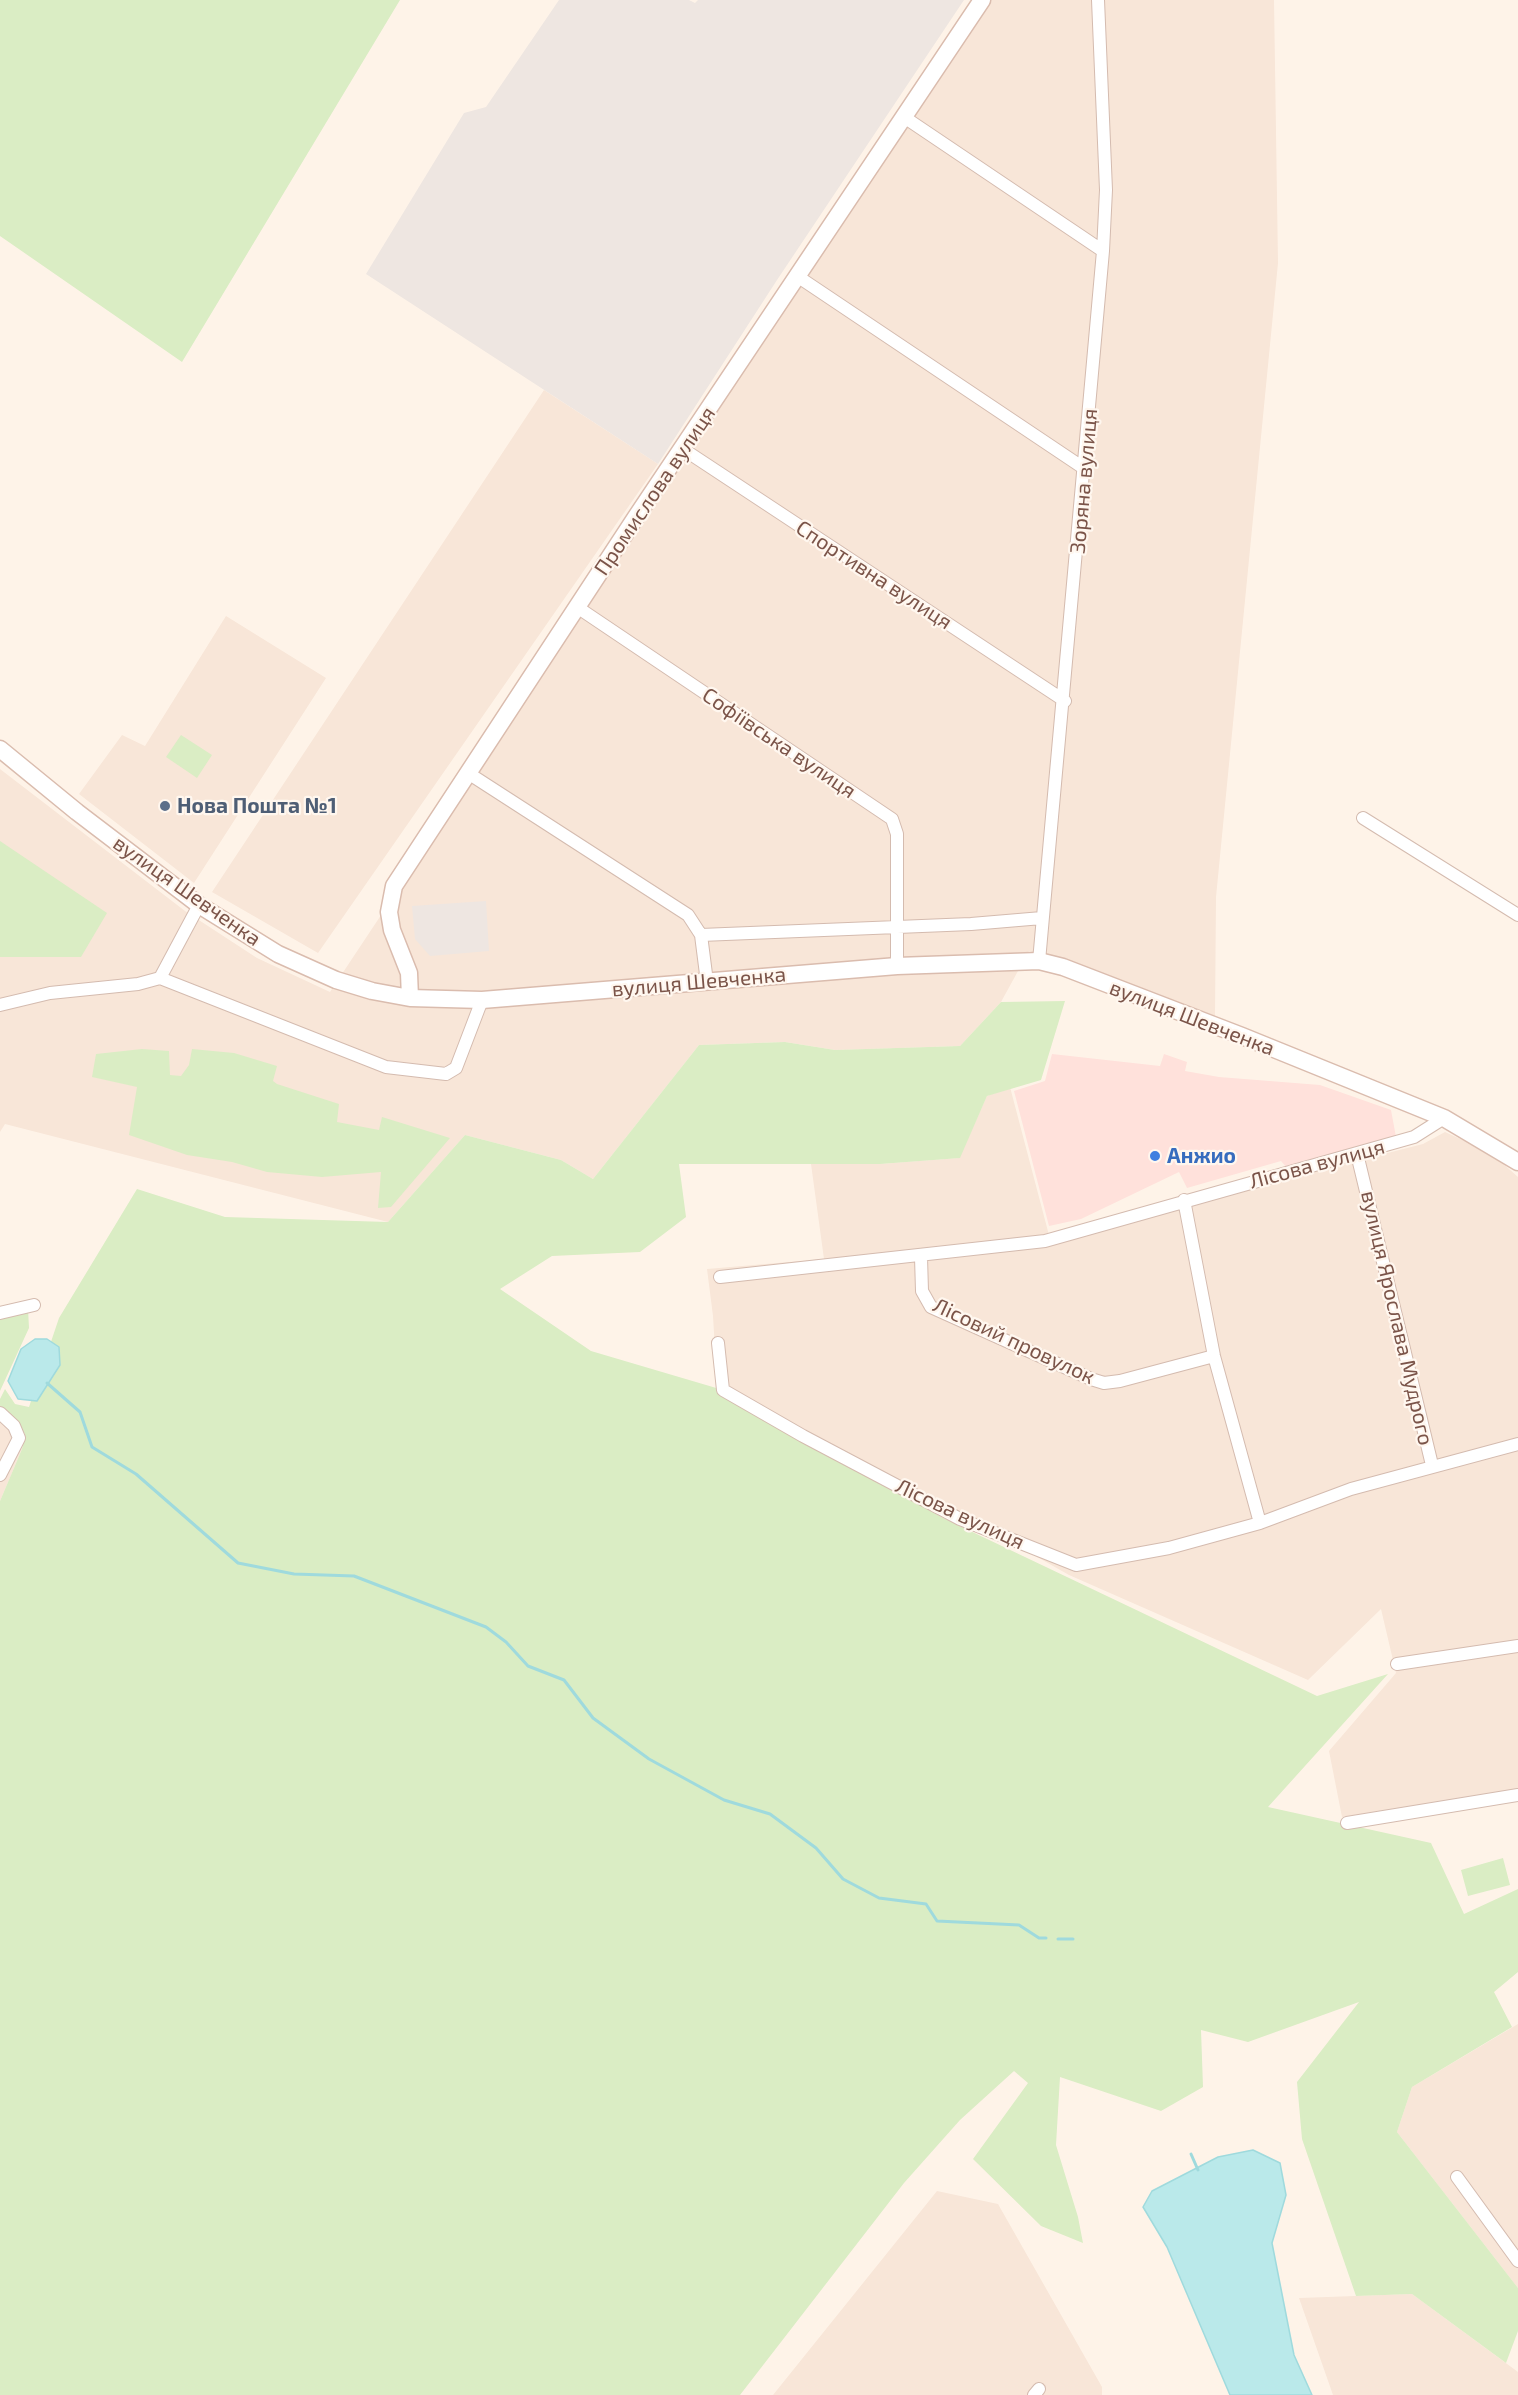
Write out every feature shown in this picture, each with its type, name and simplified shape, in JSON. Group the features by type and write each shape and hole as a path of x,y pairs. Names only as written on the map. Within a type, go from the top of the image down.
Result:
{"street":[{"name":"Промислова вулиця","path":"410,998 409,973 392,930 389,912 390,896 394,886 982,0"},
{"name":"Зоряна вулиця","path":"1040,961 1042,918 1065,701 1103,251 1106,190 1098,0"},
{"path":"904,117 1103,251"},
{"path":"797,276 1085,469"},
{"name":"Спортивна вулиця","path":"683,449 1065,701"},
{"name":"Софіївська вулиця","path":"578,607 892,819 897,834 898,926"},
{"name":"вулиця Шевченка","path":"0,748 77,812 199,905 305,967 372,991 410,998 482,1000 897,966 1040,961 1242,1036 1444,1118 1518,1162"},
{"path":"468,773 687,915 701,935 707,982"},
{"path":"1363,818 1518,915"},
{"path":"160,978 199,905"},
{"path":"701,935 981,924 1042,918"},
{"path":"897,966 898,926"},
{"path":"0,1005 50,993 138,984 160,978 386,1067 446,1074 456,1068 482,1000"},
{"name":"Лісова вулиця","path":"720,1277 921,1257 1045,1241 1414,1137 1444,1118"},
{"name":"вулиця Ярослава Мудрого","path":"1357,1154 1432,1465 1518,1444"},
{"path":"1184,1200 1214,1356 1260,1523"},
{"name":"Лісовий провулок","path":"921,1257 922,1291 931,1307 1091,1379 1104,1383 1120,1381 1214,1356"},
{"path":"0,1313 34,1305"},
{"name":"Лісова вулиця","path":"718,1343 723,1390 803,1436 960,1519 1076,1565 1169,1548 1260,1523 1351,1489 1432,1465"},
{"path":"0,1413 14,1426 19,1438 12,1456 0,1475"},
{"path":"1397,1664 1518,1646"},
{"path":"1347,1823 1518,1795"},
{"path":"1457,2177 1518,2261"}],"shaded area":[{"path":"559,0 689,0 695,3 698,0 964,0 777,280 658,464 366,274 464,113 486,107"},
{"path":"988,0 1274,0 1278,263 1216,897 1215,1017 1029,951 1001,1002 960,1046 835,1050 785,1042 699,1045 593,1179 561,1160 465,1135 388,1222 5,1124 0,1132 0,769 185,911 257,958 330,992"},
{"path":"544,390 658,464 318,953 212,892"},
{"path":"226,616 326,678 194,883 79,794 122,735 145,746"},
{"path":"486,901 489,951 430,956 415,939 412,906"},
{"path":"1052,1054 1160,1066 1164,1054 1187,1062 1185,1071 1219,1077 1320,1085 1391,1110 1396,1137 1287,1168 1281,1161 1187,1188 1179,1172 1081,1219 1049,1226 1014,1091 1045,1081"},
{"path":"1010,1087 1050,1239 1423,1144 1445,1132 1491,1153 1518,1177 1518,1789 1342,1817 1329,1751 1396,1673 1381,1609 1308,1680 1069,1575 961,1514 718,1400 713,1316 707,1269 824,1259 811,1164 880,1164 959,1158 987,1096"},
{"path":"0,1415 22,1449 0,1501"},
{"path":"1518,2024 1518,2288 1397,2132 1412,2087"},
{"path":"937,2191 998,2204 1102,2387 1102,2395 773,2395"},
{"path":"1412,2294 1518,2372 1518,2395 1333,2395 1299,2298"}],"green space":[{"path":"0,0 400,0 182,362 0,236"},
{"path":"181,735 212,755 197,778 166,757"},
{"path":"0,841 107,913 81,957 0,957"},
{"path":"1065,1001 1041,1080 987,1096 960,1158 880,1164 679,1164 686,1217 640,1252 552,1256 500,1289 591,1351 723,1390 943,1518 1317,1696 1388,1674 1268,1807 1431,1843 1464,1914 1518,1889 1518,1972 1494,1992 1512,2027 1412,2087 1397,2132 1518,2288 1518,2331 1506,2363 1412,2294 1356,2296 1302,2139 1297,2082 1359,2002 1248,2042 1201,2030 1203,2087 1161,2111 1060,2077 1056,2145 1078,2217 1083,2243 1041,2226 973,2159 1028,2083 1014,2071 960,2120 904,2183 740,2395 0,2395 0,1501 22,1449 25,1434 17,1422 0,1406 0,1399 5,1389 15,1404 29,1407 59,1318 137,1189 225,1217 388,1222 465,1135 561,1160 593,1179 699,1045 785,1042 835,1050 960,1046 1001,1002"},
{"path":"142,1049 169,1051 170,1075 181,1076 189,1065 192,1049 234,1053 277,1066 273,1081 277,1084 339,1104 337,1122 379,1130 382,1117 450,1138 391,1207 378,1208 381,1172 322,1177 267,1172 232,1162 187,1155 129,1135 137,1087 92,1077 96,1054"},
{"path":"28,1309 29,1328 0,1391 0,1316"},
{"path":"1503,1858 1510,1885 1468,1896 1461,1870"}],"water":[{"path":"35,1339 47,1339 59,1347 60,1365 37,1401 18,1399 8,1381 21,1349"},
{"path":"1253,2150 1280,2163 1286,2195 1272,2243 1294,2355 1312,2395 1230,2395 1167,2247 1143,2207 1152,2191 1218,2157"}],"waterway":[{"path":"47,1383 80,1412 92,1447 136,1474 238,1563 294,1574 354,1576 486,1627 506,1642 528,1666 564,1680 593,1718 649,1759 724,1800 770,1814 816,1848 843,1879 879,1898 926,1904 937,1921 1019,1925 1039,1938 1046,1938"},
{"path":"1058,1939 1073,1939"},
{"path":"1191,2154 1198,2170"}],"place":[{"name":"Нова Пошта №1","path":"165,806"},
{"name":"Анжио","path":"1155,1156"}]}
